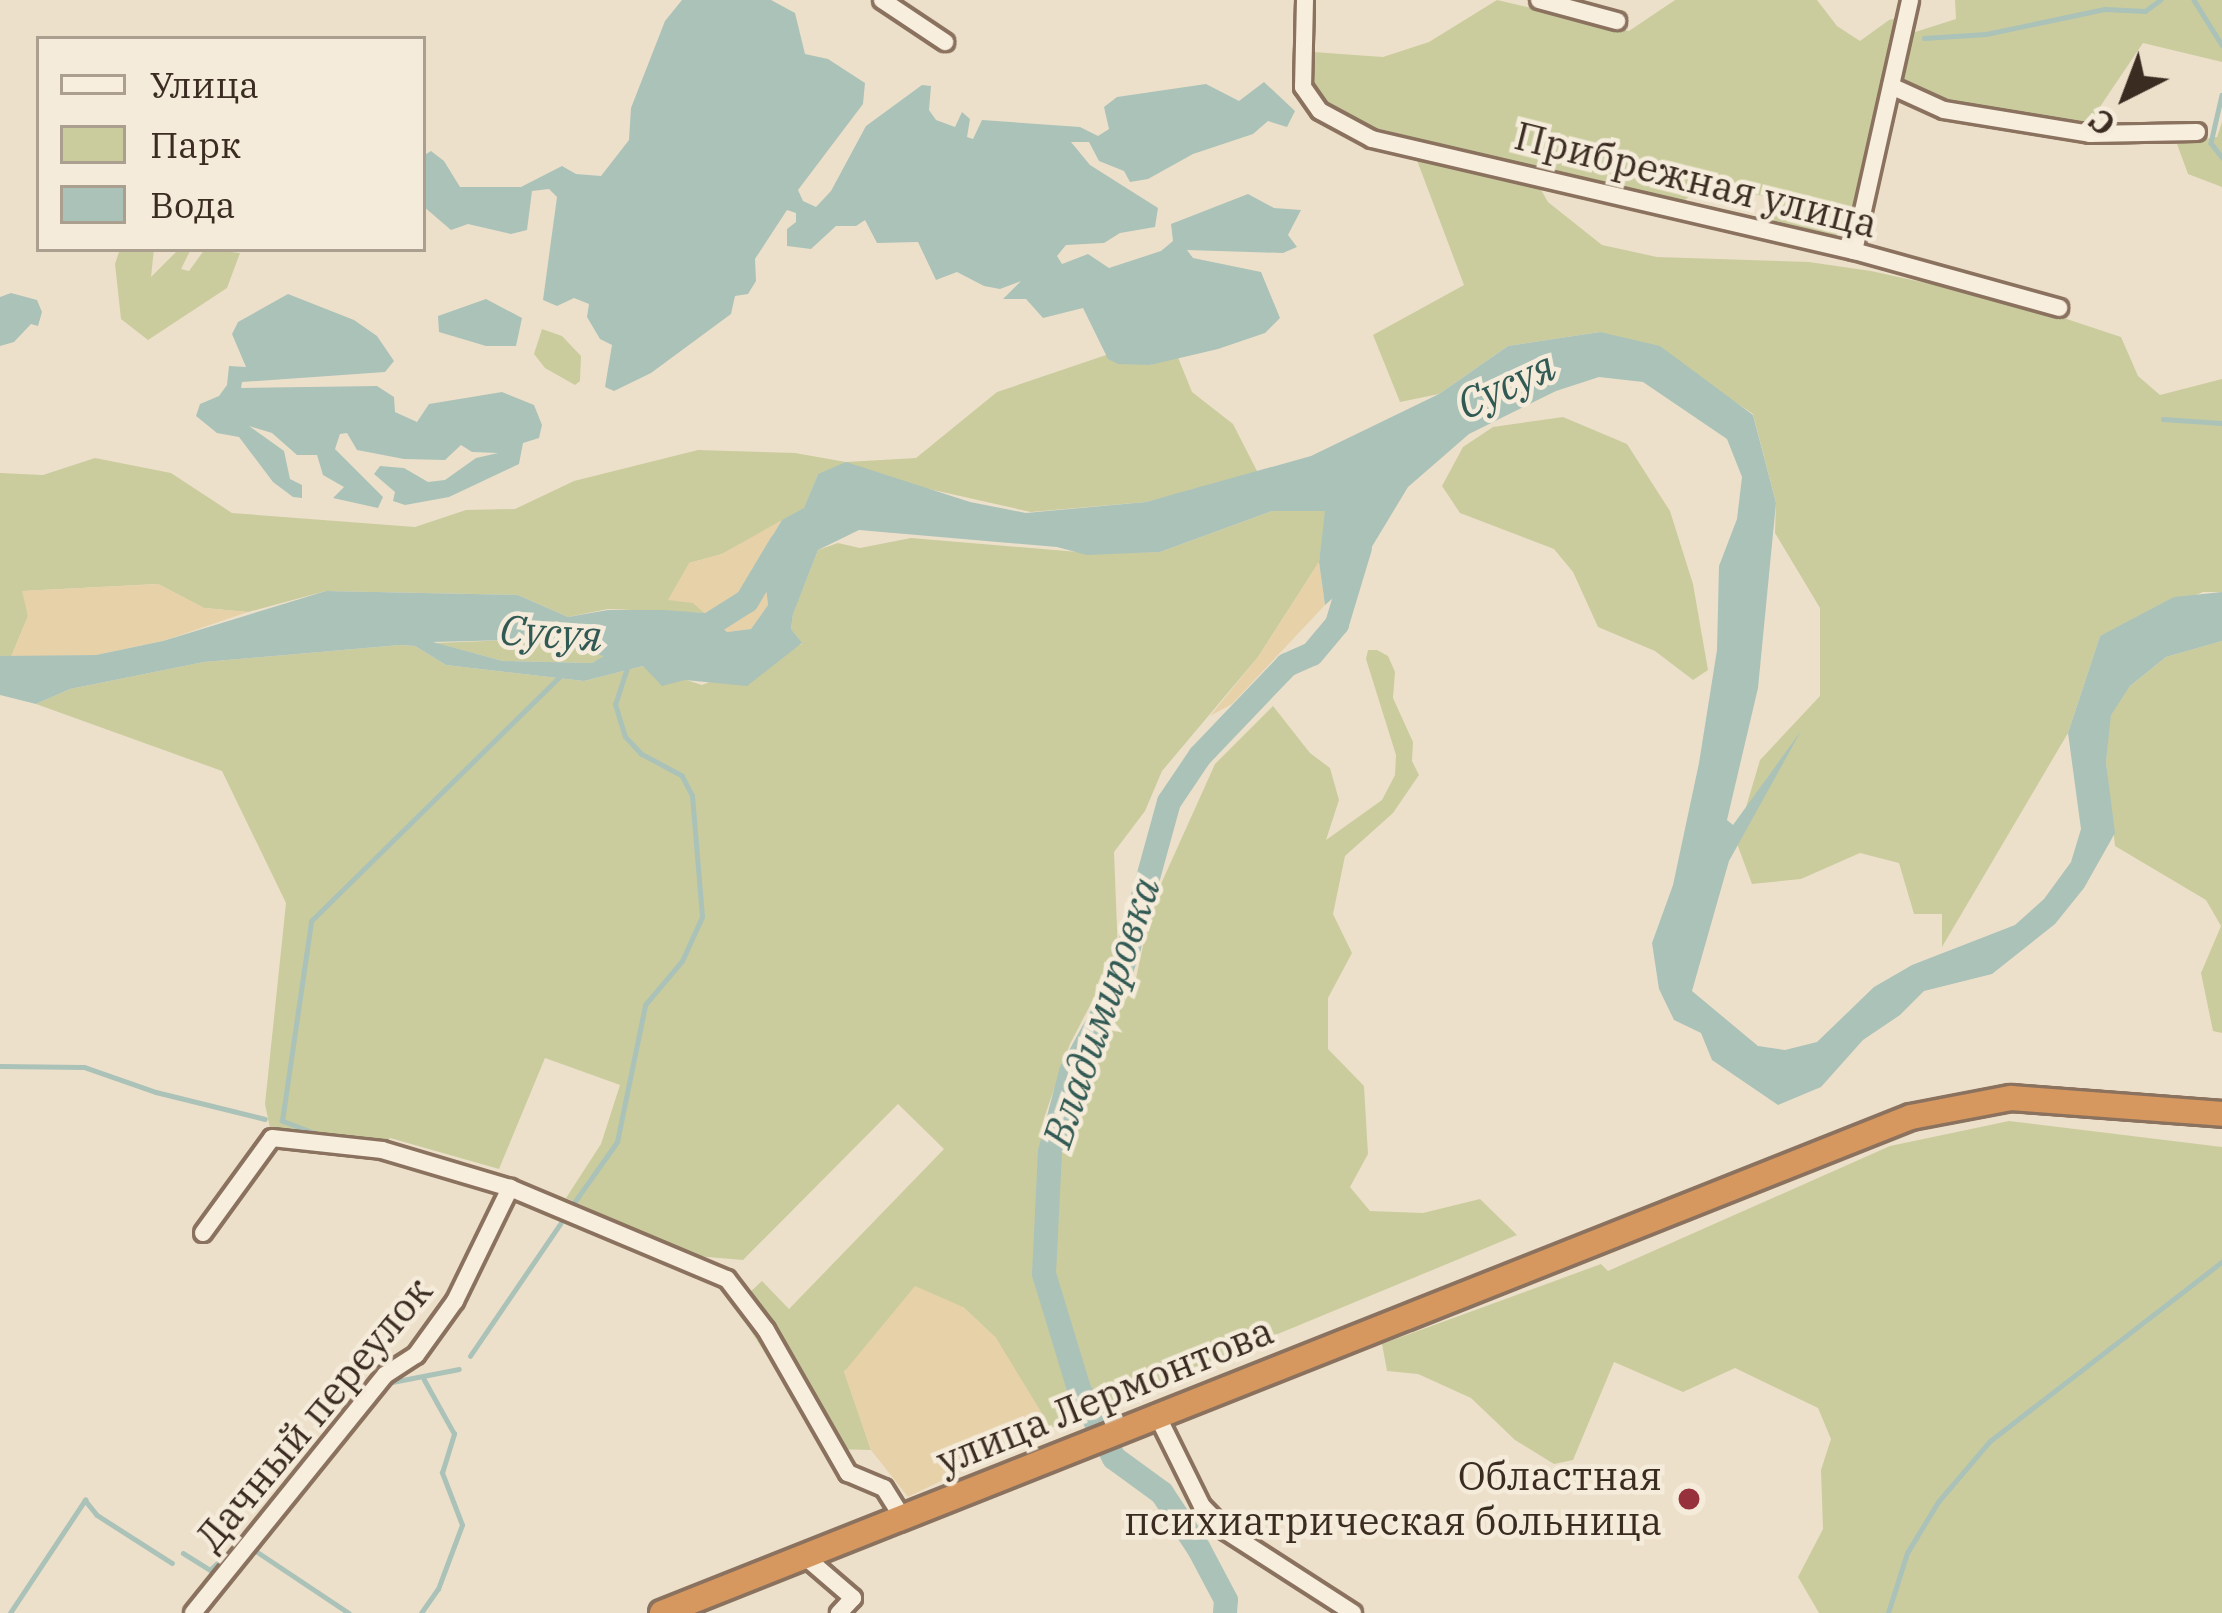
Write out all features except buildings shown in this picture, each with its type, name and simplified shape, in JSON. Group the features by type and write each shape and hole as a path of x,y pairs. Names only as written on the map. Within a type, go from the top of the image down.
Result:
{"highway":[{"name":"улица Лермонтова","path":"662,1613 1576,1246 1911,1117 1961,1104 2059,1098 2222,1114"}],"street":[{"path":"882,0 945,42"},
{"name":"Прибрежная улица","path":"1305,0 1303,87 1320,111 1372,139 1854,251 2060,308"},
{"path":"1539,0 1617,21"},
{"path":"1854,251 1910,0"},
{"path":"1891,86 1944,110 2090,134 2197,132"},
{"path":"203,1233 272,1138 382,1150 509,1188 727,1279 766,1330 848,1473 884,1488 902,1517"},
{"name":"Дачный переулок","path":"193,1613 385,1375 416,1355 455,1301 509,1188"},
{"path":"1156,1413 1202,1506 1226,1531 1354,1613"},
{"path":"803,1555 853,1598 839,1613"}],"green space":[{"path":"1497,0 1629,31 1675,0 1817,0 1837,26 1860,41 1889,20 1902,17 1854,215 1831,241 1776,227 1767,197 1703,183 1681,204 1372,127 1326,105 1314,91 1313,52 1383,57 1429,42"},
{"path":"1955,0 2222,0 2222,62 2143,43 2087,126 1962,107 1901,78 1912,33 1956,19"},
{"path":"2222,122 2222,187 2188,174 2177,144 2217,137"},
{"path":"1415,155 1536,181 1548,202 1602,245 1657,257 1809,262 1871,271 2018,303 2121,337 2138,376 2160,395 2222,379 2222,592 2203,592 2100,636 2068,733 1942,947 1942,914 1914,914 1899,863 1860,853 1801,879 1752,884 1736,841 1760,760 1820,696 1820,608 1775,533 1776,503 1753,414 1707,383 1600,332 1508,346 1439,394 1400,402 1373,335 1464,285"},
{"path":"119,252 154,252 151,277 176,252 190,252 181,269 189,271 203,252 240,253 227,288 148,340 121,319 115,264"},
{"path":"542,329 562,336 581,356 580,381 575,385 545,368 534,354"},
{"path":"1109,354 1150,365 1177,355 1192,392 1233,424 1258,473 1146,502 1031,512 911,485 818,474 804,509 722,554 689,563 692,602 705,613 608,609 568,617 518,595 326,591 248,612 204,608 158,584 23,591 28,616 11,657 0,656 0,473 43,475 95,458 171,473 232,513 415,527 466,510 515,509 574,481 698,450 795,453 846,462 916,458 997,392"},
{"path":"1563,417 1627,444 1670,511 1693,584 1708,670 1693,680 1655,651 1598,627 1573,572 1554,549 1460,513 1442,486 1463,447 1493,427"},
{"path":"1272,511 1326,511 1319,562 1258,657 1162,771 1145,811 1114,852 1118,952 1070,1044 1044,1118 1039,1180 1088,1068 1135,983 1152,904 1215,764 1273,706 1310,753 1330,768 1339,800 1326,840 1382,800 1395,775 1396,755 1366,659 1368,650 1377,650 1388,656 1395,672 1393,698 1413,742 1412,761 1419,775 1393,813 1345,856 1333,914 1352,953 1328,998 1328,1049 1364,1086 1368,1154 1350,1187 1370,1211 1423,1213 1480,1199 1517,1235 1051,1428 1043,1423 996,1338 963,1307 844,1371 871,1450 826,1449 735,1306 762,1281 789,1309 944,1149 898,1104 743,1260 696,1256 566,1198 601,1144 620,1085 545,1058 499,1169 390,1138 382,1150 272,1138 265,1104 286,903 222,771 36,704 70,689 204,662 400,645 415,646 446,665 584,681 643,666 702,685 802,644 791,629 793,613 818,550 838,543 860,548 911,538 1091,553 1160,552"},
{"path":"510,640 606,656 592,663 503,661 436,643"},
{"path":"2222,641 2222,1033 2213,1031 2201,973 2221,926 2206,900 2115,846 2106,762 2110,715 2130,686 2166,657"},
{"path":"2009,1121 2222,1147 2222,1613 1819,1613 1798,1577 1823,1529 1821,1470 1831,1439 1818,1408 1735,1368 1683,1392 1614,1362 1573,1460 1554,1464 1515,1440 1471,1398 1418,1374 1387,1371 1382,1344 1601,1264 1608,1271 1890,1146"}],"sand":[{"path":"782,520 762,553 768,605 751,629 727,632 693,603 668,600 689,563 722,554"},
{"path":"1319,562 1325,605 1232,704 1210,716 1258,657"},
{"path":"158,584 204,608 248,612 163,641 96,655 11,657 28,616 22,591"},
{"path":"915,1286 963,1307 996,1338 1051,1428 908,1497 871,1450 844,1372"}],"water":[{"path":"682,0 771,0 795,13 805,54 828,59 865,83 863,104 798,190 803,201 816,207 831,191 866,126 922,85 931,86 929,110 936,120 955,127 962,112 970,119 967,137 973,139 982,120 1080,127 1098,136 1109,129 1104,107 1117,97 1206,84 1239,101 1264,82 1295,111 1287,127 1268,121 1253,134 1193,154 1148,179 1130,182 1124,171 1099,161 1089,142 1071,142 1090,165 1158,208 1155,227 1120,233 1104,243 1066,245 1057,256 1062,264 1088,254 1109,268 1161,251 1173,241 1171,224 1248,194 1274,208 1301,210 1288,235 1297,247 1283,253 1187,250 1193,258 1261,272 1280,318 1265,333 1218,349 1150,365 1118,364 1108,359 1083,308 1043,318 1026,299 1003,299 1021,281 1000,289 957,272 936,280 918,242 877,243 865,220 856,226 836,226 811,249 787,246 787,229 796,222 796,213 787,210 755,259 756,281 748,294 735,296 731,314 651,373 614,391 605,387 612,345 600,339 587,317 589,304 574,298 557,306 543,300 557,197 549,189 532,191 527,230 511,234 468,224 451,230 426,209 426,154 431,151 444,161 460,187 521,187 562,166 576,174 601,176 629,140 631,108 665,21"},
{"path":"11,293 37,300 42,312 38,326 31,324 14,342 0,346 0,297"},
{"path":"288,294 354,320 377,336 394,361 385,372 242,382 241,388 377,386 394,397 395,412 417,422 429,404 502,392 534,405 542,425 539,438 523,443 519,464 449,497 405,505 393,501 395,492 374,474 380,466 404,468 428,482 445,480 476,458 498,453 472,452 461,445 445,460 404,459 357,450 347,433 340,434 335,449 383,497 378,508 333,498 344,487 323,475 317,455 297,455 272,433 249,426 284,451 290,479 302,485 302,498 293,497 273,482 239,437 217,433 196,416 200,404 219,396 227,385 229,366 246,367 232,334 238,322"},
{"path":"486,299 522,318 516,346 486,346 439,332 438,316"},
{"path":"1600,332 1660,346 1753,415 1776,503 1758,688 1727,820 1733,825 1801,731 1729,861 1692,991 1758,1046 1785,1050 1817,1042 1874,987 1912,965 2015,925 2044,899 2071,862 2081,829 2068,733 2100,636 2174,597 2222,592 2222,641 2166,657 2130,686 2111,715 2106,762 2115,833 2084,888 2055,924 1992,974 1924,991 1900,1015 1863,1040 1821,1087 1778,1105 1712,1060 1701,1033 1674,1020 1659,989 1652,943 1673,885 1699,763 1717,650 1719,566 1737,519 1742,477 1727,439 1643,382 1599,377 1556,391 1469,434 1408,487 1350,583 1325,605 1319,562 1325,511 1272,511 1160,552 1087,555 1057,547 859,530 818,550 793,614 791,629 802,643 747,686 685,680 662,686 643,666 584,681 446,665 415,646 400,645 204,662 70,689 36,704 0,695 0,656 96,655 163,641 326,591 518,595 568,617 608,610 664,610 705,613 727,632 751,629 768,605 762,553 782,520 804,508 818,474 846,462 970,502 1026,513 1146,502 1311,456 1439,394 1508,346","holes":["510,640 604,656 592,663 503,661 433,642"]}],"waterway":[{"path":"1924,38 1986,34 2105,9 2145,11 2160,0"},
{"path":"2194,0 2222,45"},
{"path":"2222,95 2211,143 2222,157"},
{"path":"2163,419 2222,423"},
{"name":"Сусуя","path":"690,637 747,601 781,544"},
{"name":"Владимировка","path":"1225,1613 1226,1600 1199,1549 1162,1493 1114,1458 1079,1389 1044,1274 1050,1152 1071,1072 1114,993 1169,802 1200,756 1287,665 1312,654 1337,624 1360,548"},
{"path":"571,1207 617,1142 645,1005 682,961 702,917 692,796 682,776 641,754 625,737 615,705 627,669"},
{"path":"321,1136 282,1121 311,921 561,675"},
{"path":"0,1066 84,1067 156,1092 265,1119"},
{"path":"470,1356 560,1224"},
{"path":"1888,1613 1907,1553 1938,1502 1990,1441 2222,1262"},
{"path":"387,1383 459,1369"},
{"path":"321,1441 371,1378"},
{"path":"421,1613 438,1589 462,1525 442,1473 454,1434 424,1380"},
{"path":"10,1613 85,1500 97,1515 172,1563"},
{"path":"183,1553 210,1570 235,1547"},
{"path":"253,1549 349,1613"}],"place":[{"name":"Областная психиатрическая больница","path":"1689,1499"}]}
